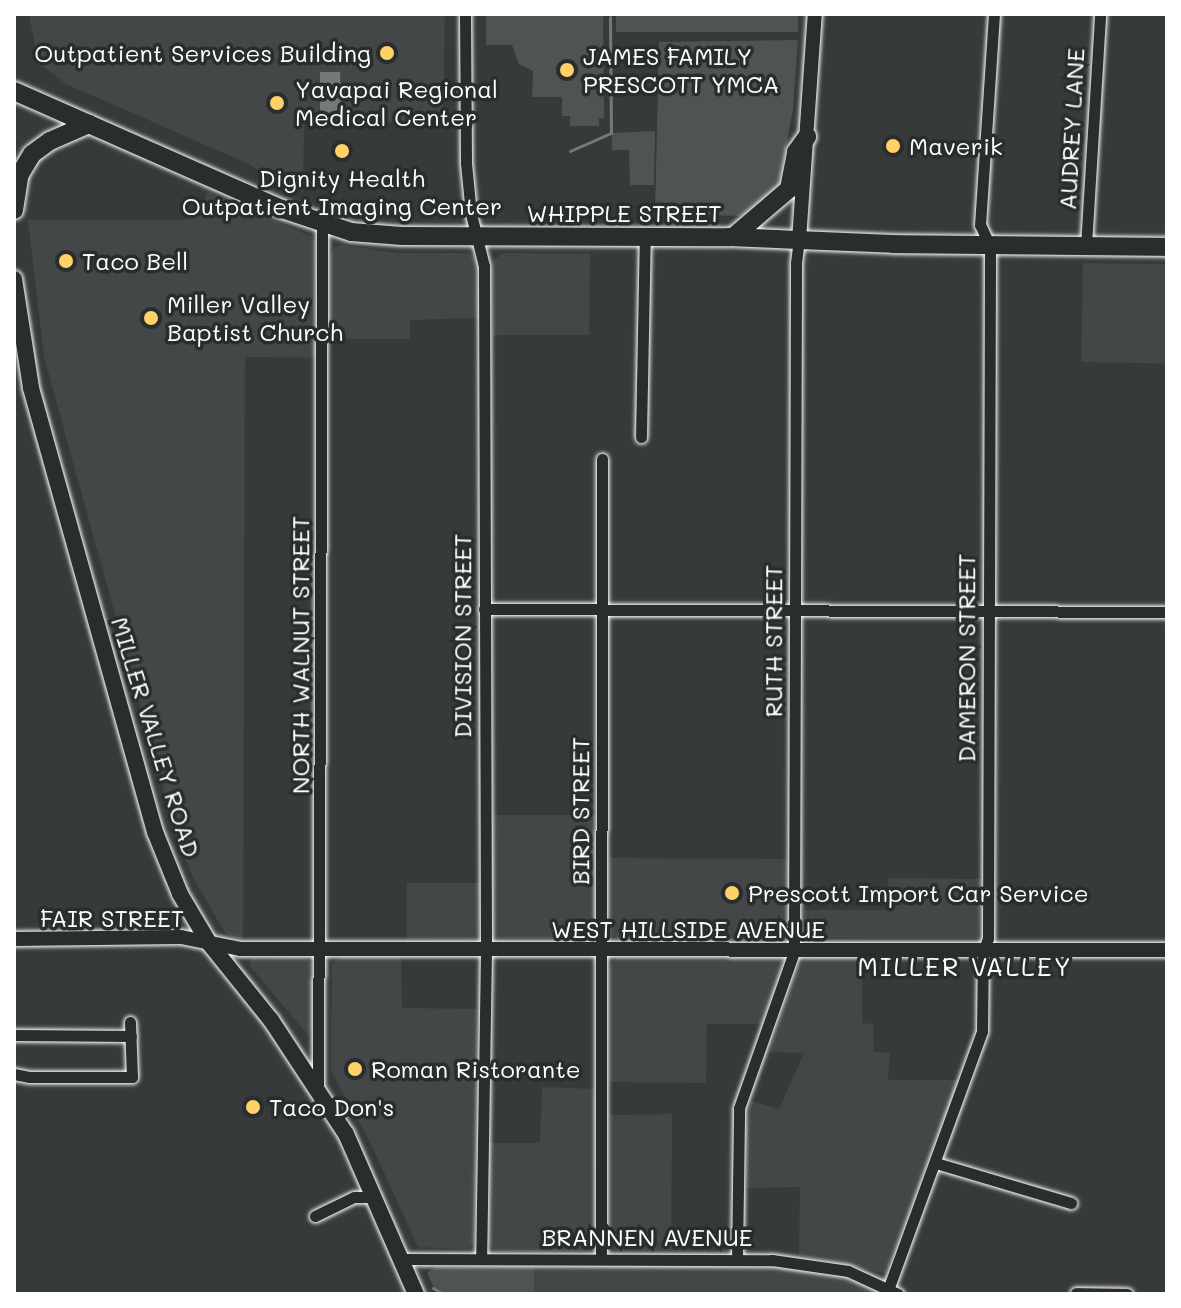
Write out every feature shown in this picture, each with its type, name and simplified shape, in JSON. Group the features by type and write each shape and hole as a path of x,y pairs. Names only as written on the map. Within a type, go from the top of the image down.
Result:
{"main road":[{"name":"WHIPPLE STREET","path":"14,91 322,224 351,232 480,238 733,237 990,246 1167,247"},
{"path":"14,210 20,174 32,154 50,141 89,124"},
{"path":"733,237 789,189 796,152 807,137"},
{"name":"MILLER VALLEY ROAD","path":"14,279 31,388 155,832 180,894 209,943 271,1020 318,1087 346,1134 416,1294"}],"street":[{"name":"DIVISION STREET","path":"465,14 466,163 471,214 480,238 484,266 486,951 481,1259"},
{"name":"RUTH STREET","path":"737,1260 739,1108 794,952 796,263 815,14"},
{"name":"DAMERON STREET","path":"893,1290 979,1044 983,952 988,938 990,246 980,225 994,14"},
{"name":"AUDREY LANE","path":"1086,246 1100,14"},
{"name":"NORTH WALNUT STREET","path":"318,1087 322,224"},
{"path":"641,437 645,237"},
{"name":"BIRD STREET","path":"601,1259 602,459"},
{"path":"484,609 1167,612"},
{"name":"FAIR STREET","path":"14,939 181,937 209,943"},
{"name":"WEST HILLSIDE AVENUE","path":"209,943 240,949 321,950 1167,950"},
{"path":"14,1074 29,1077 132,1077 130,1022"},
{"path":"14,1035 131,1036"},
{"path":"936,1163 1071,1203"},
{"path":"315,1216 354,1197 374,1197"},
{"name":"BRANNEN AVENUE","path":"401,1259 737,1260 810,1264 848,1271 893,1290"},
{"path":"1076,1293 1127,1294"}],"shaded area":[{"name":"Yavapai Regional Medical Center","path":"29,14 445,14 443,123 304,122 303,192 281,185 249,164 66,84 38,62"},
{"name":"JAMES FAMILY PRESCOTT YMCA","path":"486,14 612,14 603,17 604,118 599,118 599,126 570,126 570,116 562,116 562,97 532,97 533,71 519,64 512,45 486,45"},
{"path":"616,14 798,14 798,32 616,32"},
{"path":"798,40 793,109 779,184 757,206 740,216 655,213 659,42"},
{"path":"320,72 340,72 341,112 324,113 320,110"},
{"path":"655,131 654,185 630,185 629,150 612,150 612,133"},
{"path":"207,192 312,237 316,244 318,358 245,357 243,940 229,936 223,929 194,880 175,832 44,357 28,220 183,220 199,217"},
{"path":"341,245 395,253 469,253 478,262 480,318 410,320 410,339 330,339 331,255 334,247"},
{"path":"503,253 590,254 589,335 493,335 493,261"},
{"path":"1083,263 1167,264 1165,363 1081,362"},
{"path":"492,815 595,815 595,938 492,938"},
{"path":"610,858 788,859 787,930 778,939 618,940 610,933"},
{"path":"888,878 981,879 978,938 806,937 804,910 887,910"},
{"path":"407,883 481,883 479,937 475,940 407,939"},
{"path":"304,957 312,963 312,1026 308,1035 249,965 251,958"},
{"path":"339,957 401,957 402,1008 477,1009 474,1242 468,1249 418,1247 371,1144 331,1071 332,965"},
{"path":"617,957 780,957 784,963 763,1024 707,1024 706,1083 610,1082 610,967"},
{"path":"862,957 862,1023 873,1024 874,1052 890,1053 888,1080 960,1080 885,1273 799,1255 800,1187 747,1188 746,1132 751,1101 779,1109 804,1053 769,1052 799,964 805,959"},
{"path":"542,1087 595,1089 594,1244 582,1251 496,1252 489,1245 490,1143 540,1143"},
{"path":"672,1114 671,1250 616,1250 610,1244 610,1115"},
{"path":"780,1265 838,1274 895,1294 534,1294 534,1266"},
{"path":"534,1266 534,1294 437,1294 427,1273 435,1267"}],"waterway":[{"path":"570,151 611,133 610,17"},
{"path":"433,1288 443,1294"}],"place":[{"name":"Outpatient Services Building","path":"387,53"},
{"name":"JAMES FAMILY PRESCOTT YMCA","path":"567,70"},
{"name":"Yavapai Regional Medical Center","path":"277,103"},
{"name":"Maverik","path":"893,146"},
{"name":"Dignity Health Outpatient Imaging Center","path":"342,151"},
{"name":"Taco Bell","path":"66,261"},
{"name":"Miller Valley Baptist Church","path":"151,318"},
{"name":"Prescott Import Car Service","path":"732,893"},
{"name":"Roman Ristorante","path":"355,1069"},
{"name":"Taco Don's","path":"253,1107"}],"district":[{"name":"MILLER VALLEY","path":"965,967"}]}
